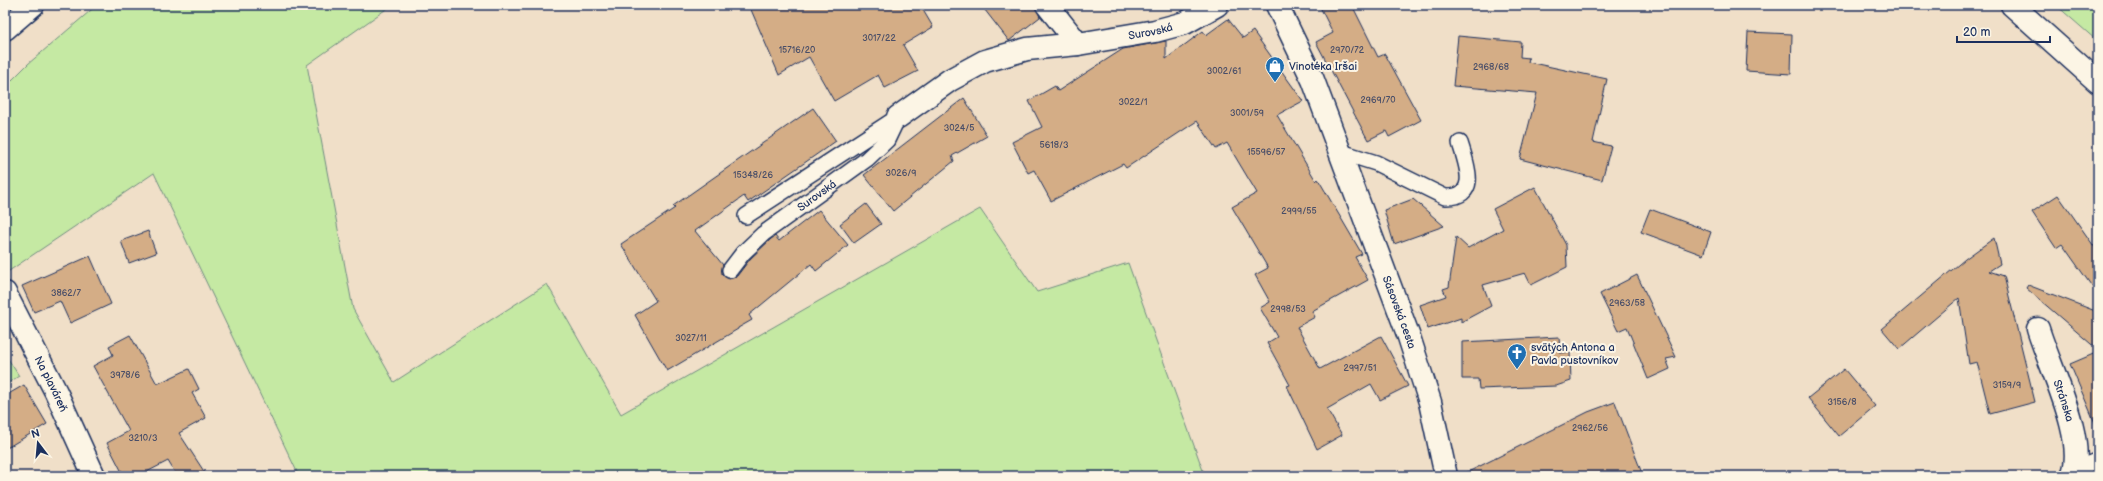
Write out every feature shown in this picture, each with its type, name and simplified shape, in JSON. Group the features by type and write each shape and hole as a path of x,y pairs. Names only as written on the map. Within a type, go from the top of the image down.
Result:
{"street":[{"path":"5,29 33,5"},
{"path":"1047,5 1078,44"},
{"name":"Surovská","path":"898,117 950,80 985,61 1027,49 1078,44 1155,31 1185,23 1217,5"},
{"name":"Sásovská cesta","path":"1278,5 1313,80 1409,337 1430,402 1446,476"},
{"path":"2012,5 2098,82"},
{"name":"Na plaváreň","path":"5,293 56,392 94,476"},
{"name":"Stránska","path":"2038,329 2066,407 2074,436 2076,458 2072,475"},
{"name":"Stránska","path":"2072,475 2098,464"}],"lane":[{"name":"Surovská","path":"746,216 898,117"},
{"name":"Surovská","path":"730,270 743,254 763,234 868,159 887,140 898,117"},
{"path":"1341,152 1376,163 1445,197 1456,197 1464,190 1469,181 1469,171 1460,143"}],"green space":[{"path":"97,5 392,5 307,65 353,309 394,382 547,284 621,414 980,209 1037,292 1128,263 1205,476 299,476 154,173 6,273 5,271 5,87 28,64"},
{"path":"2056,5 2098,5 2098,43 2096,40"},
{"path":"5,354 19,376 5,385"}],"building":[{"path":"749,5 920,5 933,27 903,45 918,71 885,88 878,75 834,101 809,57 779,75"},
{"path":"981,5 1035,5 1040,17 1009,41"},
{"path":"1319,5 1352,5 1378,57 1385,54 1421,120 1389,137 1386,131 1368,140 1316,42 1333,33"},
{"path":"1228,19 1243,38 1253,31 1303,101 1277,115 1316,181 1318,179 1362,254 1355,257 1368,280 1312,311 1315,317 1297,327 1320,369 1381,336 1408,386 1380,400 1371,384 1327,409 1342,435 1317,449 1287,386 1290,385 1267,343 1277,337 1260,308 1270,302 1255,275 1268,268 1232,207 1257,193 1227,143 1216,149 1197,121 1126,168 1123,164 1051,201 1034,170 1028,173 1012,142 1042,127 1029,101 1055,86 1058,91 1123,49 1166,41 1166,59 1203,31 1206,35"},
{"path":"1748,32 1792,34 1791,74 1746,71"},
{"path":"1458,36 1521,42 1520,57 1529,58 1528,62 1607,79 1593,142 1611,146 1602,180 1520,159 1537,93 1453,86"},
{"path":"964,98 987,136 952,156 954,161 893,211 864,175"},
{"path":"813,108 836,141 748,202 744,196 695,231 723,265 722,274 729,279 737,276 750,259 771,239 775,236 779,241 819,210 848,245 816,271 811,264 749,315 752,320 667,371 635,315 656,301 621,244 675,208 673,206"},
{"path":"1535,187 1566,245 1567,267 1531,285 1525,273 1483,285 1491,306 1461,322 1461,318 1428,329 1420,305 1446,296 1443,289 1449,287 1456,237 1468,248 1503,229 1493,209"},
{"path":"2058,195 2098,252 2098,295 2062,244 2056,248 2032,212"},
{"path":"1413,199 1444,226 1394,244 1384,210"},
{"path":"866,204 881,224 854,243 840,224"},
{"path":"1650,209 1711,232 1703,255 1641,232"},
{"path":"148,231 156,253 129,263 121,241"},
{"path":"1994,238 2000,264 1989,271 2004,276 2035,402 1990,414 1977,362 1969,364 1959,298 1899,349 1882,329 1965,259"},
{"path":"90,256 111,304 70,323 60,301 34,312 22,286"},
{"path":"1637,275 1676,357 1666,359 1670,369 1648,379 1627,327 1618,331 1600,294"},
{"path":"2028,285 2098,312 2098,350 2026,288"},
{"path":"130,335 157,384 189,369 199,389 192,393 206,418 179,433 207,476 177,476 168,461 139,476 124,476 107,443 129,431 93,366 113,355 109,346"},
{"name":"svätých Antona a Pavla pustovníkov","path":"1559,337 1560,353 1570,352 1571,381 1556,386 1479,389 1478,379 1462,379 1462,342"},
{"path":"2098,352 2098,430 2070,364"},
{"path":"1844,369 1875,406 1839,436 1808,398"},
{"path":"24,385 47,424 5,449 5,396"},
{"path":"1615,402 1643,476 1460,476 1588,412"}],"place":[{"name":"Vinotéka Iršai","path":"1275,83"},
{"name":"svätých Antona a Pavla pustovníkov","path":"1517,370"}]}
